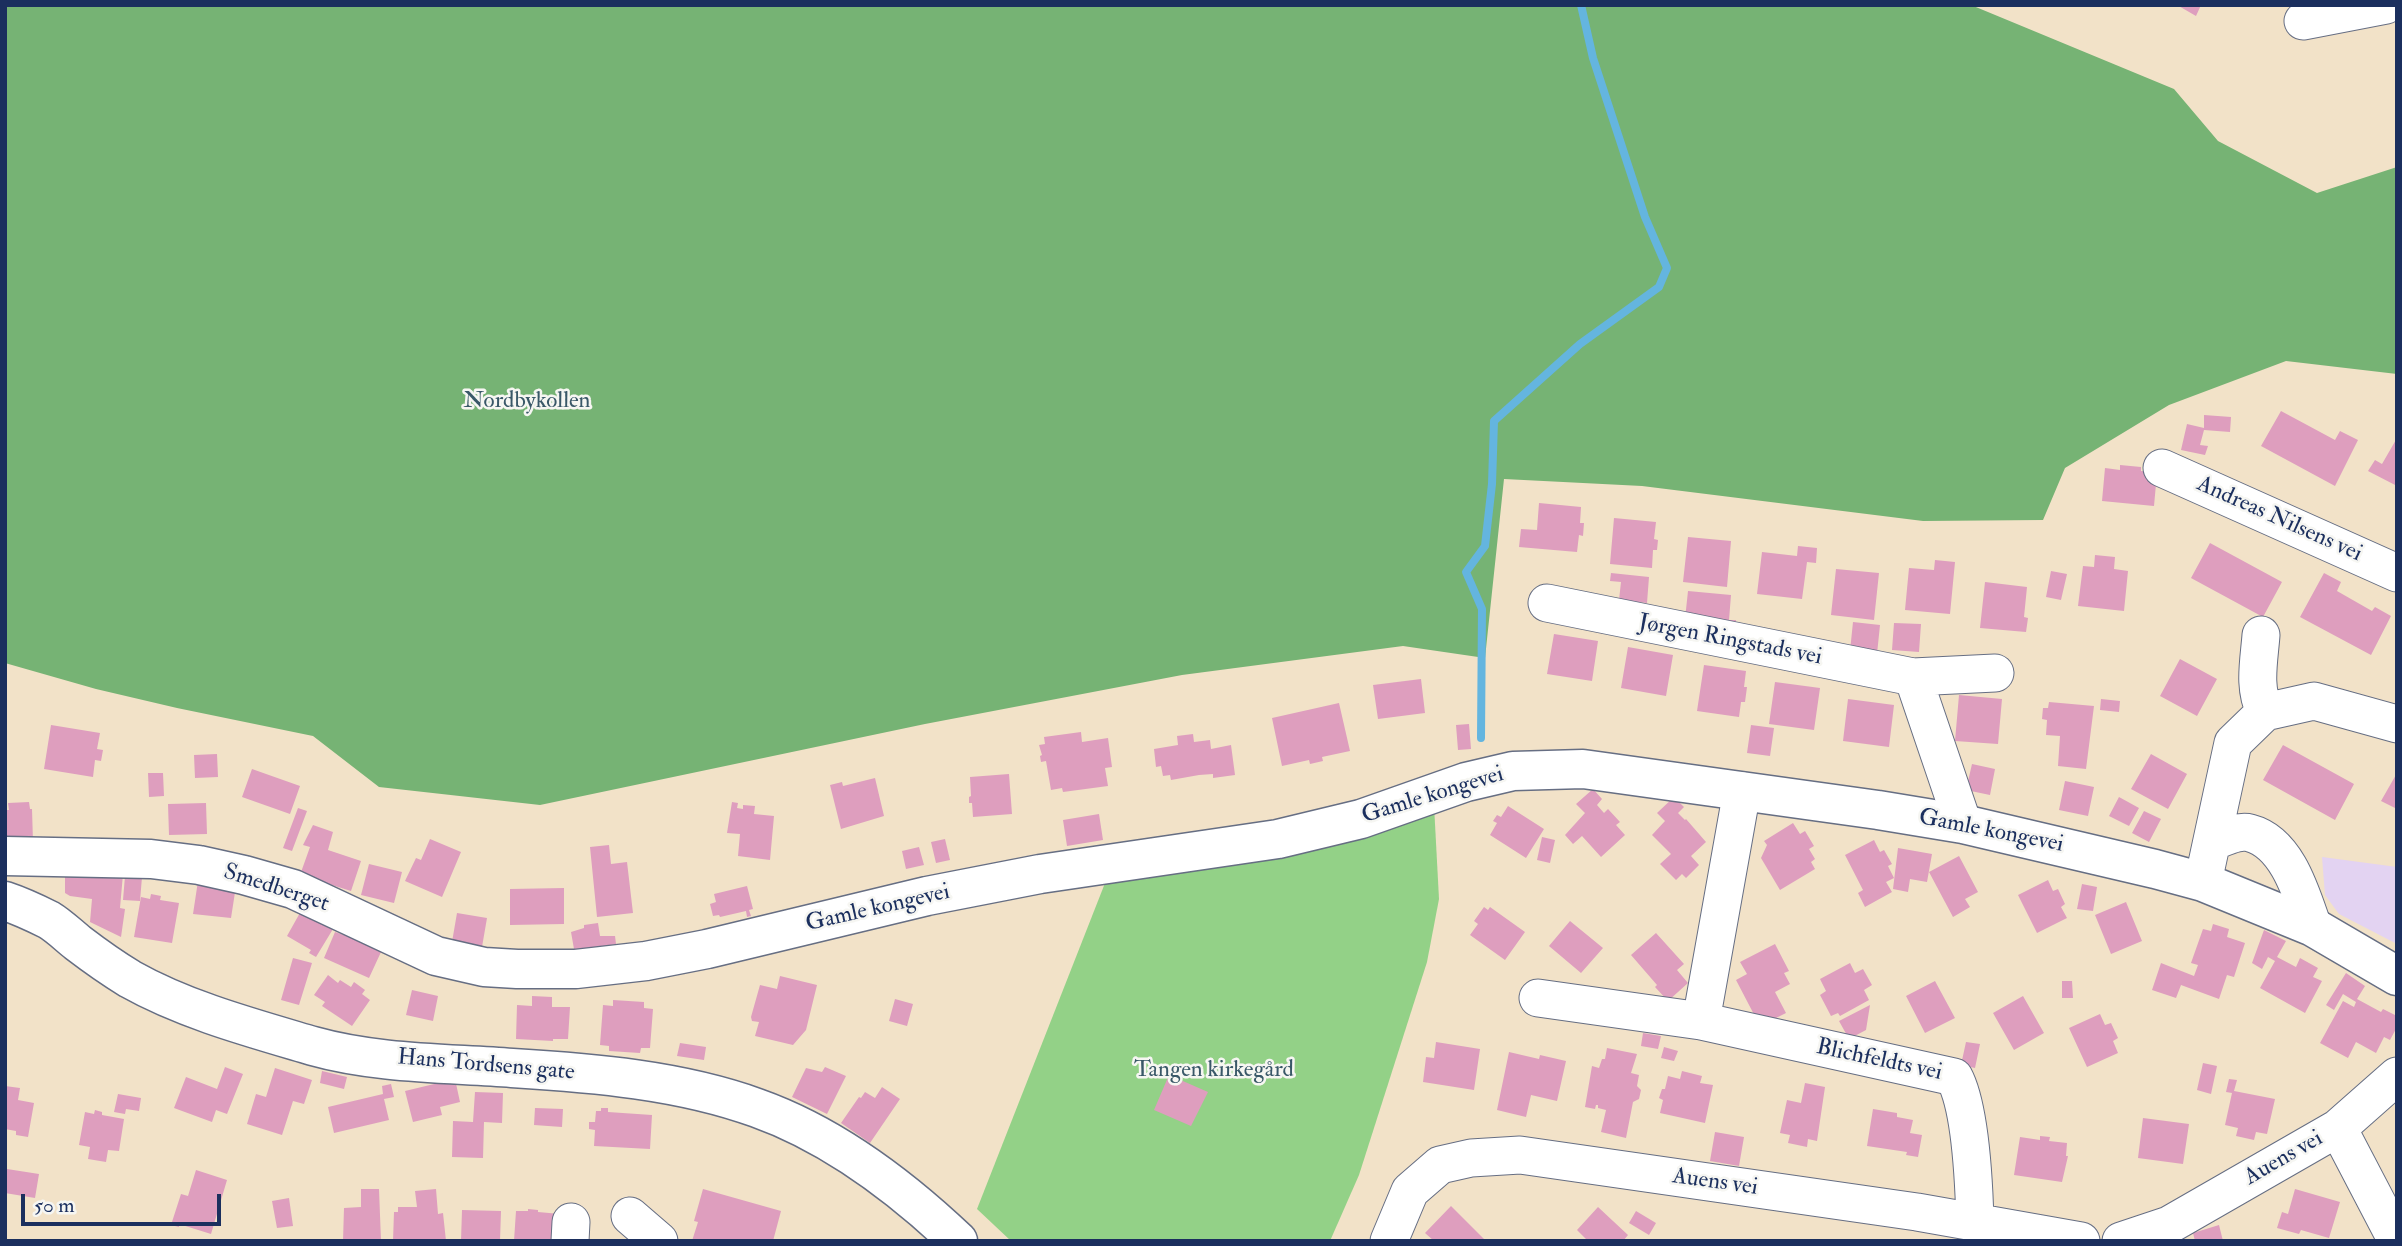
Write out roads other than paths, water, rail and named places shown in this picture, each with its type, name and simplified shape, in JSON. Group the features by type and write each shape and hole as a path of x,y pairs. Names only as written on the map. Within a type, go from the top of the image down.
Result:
{"main road":[{"name":"Gamle kongevei","path":"576,969 646,961 707,949 927,896 1040,874 1278,839 1361,819 1466,782 1513,771 1583,769 1963,824 2059,845 2203,882 2313,927 2397,976"},
{"name":"Smedberget","path":"5,856 151,859 199,865 293,889 436,957 495,968 576,969"},
{"name":"Hans Tordsens gate","path":"5,901 51,921 107,965 133,980 211,1013 316,1046 358,1055 411,1061 542,1070 622,1079 667,1086 756,1108 805,1129 867,1165 958,1241"}],"street":[{"path":"2302,21 2386,5"},
{"name":"Andreas Nilsens vei","path":"2162,468 2397,573"},
{"name":"Jørgen Ringstads vei","path":"1547,603 1913,677 1995,673"},
{"path":"2261,635 2257,685 2260,701 2266,712"},
{"path":"1913,677 1963,824"},
{"path":"2203,882 2233,743 2266,712 2314,701 2397,724"},
{"path":"1701,1021 1742,791"},
{"path":"2213,842 2249,832 2269,842 2297,881 2313,927"},
{"name":"Blichfeldts vei","path":"1538,998 1701,1021 1954,1077 1960,1088 1971,1155 1975,1222"},
{"name":"Auens vei","path":"2121,1241 2169,1225 2338,1128 2397,1076"},
{"path":"2338,1128 2397,1241"},
{"name":"Auens vei","path":"1389,1241 1410,1191 1440,1165 1471,1157 1520,1156 1917,1212 2081,1241"},
{"path":"630,1216 659,1241"}],"waterway":[{"path":"1481,738 1482,609 1466,572 1485,546 1492,484 1494,421 1580,344 1659,287 1667,268 1645,217 1593,58 1581,5"}],"park label":[{"name":"Nordbykollen","path":"527,402"},
{"name":"Tangen kirkegård","path":"1214,1071"}]}
